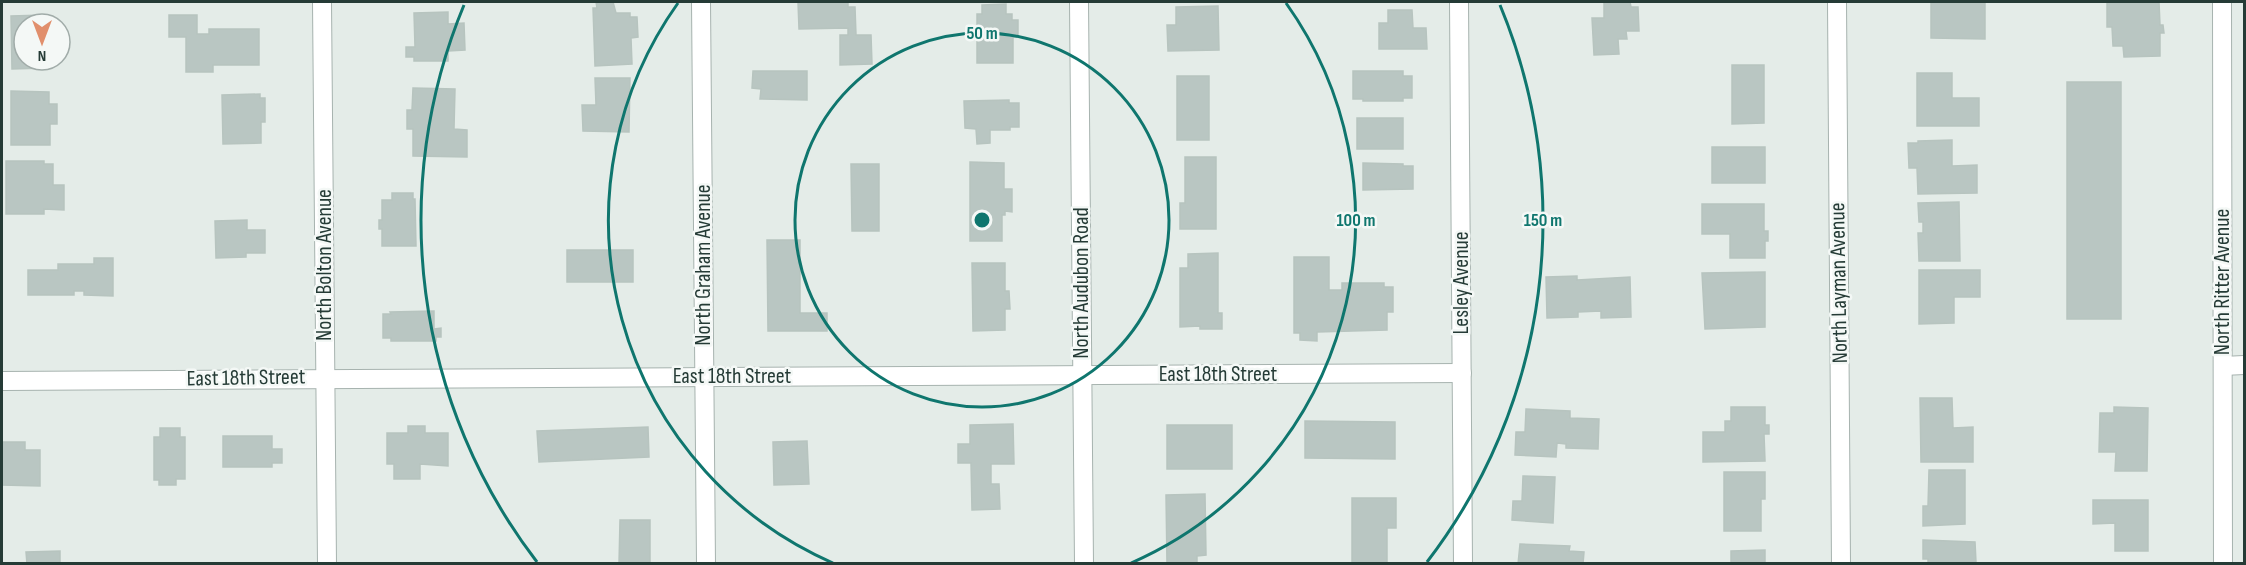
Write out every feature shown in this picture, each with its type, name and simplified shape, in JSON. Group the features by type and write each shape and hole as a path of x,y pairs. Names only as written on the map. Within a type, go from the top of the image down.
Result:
{"street":[{"name":"North Bolton Avenue","path":"322,2 327,564"},
{"name":"North Graham Avenue","path":"701,2 706,564"},
{"name":"North Audubon Road","path":"1079,2 1084,564"},
{"name":"Lesley Avenue","path":"1459,2 1463,564"},
{"name":"North Layman Avenue","path":"1837,2 1841,564"},
{"name":"North Ritter Avenue","path":"2222,2 2223,564"},
{"path":"2223,366 2244,365"},
{"name":"East 18th Street","path":"2,381 1462,373"}],"building":[{"path":"596,2 613,2 616,13 630,13 630,17 637,17 638,37 631,38 632,64 595,66 593,8 597,8"},
{"path":"798,2 848,2 848,7 855,7 856,35 871,35 872,64 840,65 840,35 848,35 848,28 799,29"},
{"path":"1604,2 1630,2 1631,7 1638,7 1639,31 1626,31 1627,39 1618,39 1619,54 1594,55 1592,18 1604,18"},
{"path":"1931,2 1985,2 1985,39 1931,38"},
{"path":"2107,2 2159,2 2160,25 2163,25 2164,33 2160,33 2160,56 2124,57 2123,46 2113,46 2112,27 2107,27"},
{"path":"1006,4 1006,14 1012,14 1012,20 1018,20 1018,37 1013,37 1013,63 977,63 977,14 982,14 982,5"},
{"path":"1218,6 1219,50 1168,51 1167,25 1176,25 1176,7"},
{"path":"1388,10 1412,10 1413,28 1426,28 1427,49 1379,49 1379,23 1388,23"},
{"path":"448,12 448,24 464,23 465,50 448,51 448,61 414,61 414,57 406,57 406,47 415,47 414,13"},
{"path":"169,15 197,15 197,34 209,34 209,29 259,29 259,65 213,65 213,72 186,72 186,37 169,37"},
{"path":"11,16 12,16 12,69"},
{"path":"1732,65 1764,65 1764,123 1732,124"},
{"path":"753,71 807,71 807,100 760,99 761,89 752,88"},
{"path":"1353,71 1403,71 1403,76 1412,76 1412,98 1403,98 1403,101 1353,99"},
{"path":"1917,73 1952,73 1952,98 1979,98 1979,126 1917,126"},
{"path":"1177,76 1209,76 1209,140 1177,140"},
{"path":"595,78 630,78 629,132 583,131 582,105 596,105"},
{"path":"2067,82 2121,82 2121,319 2067,319"},
{"path":"413,88 455,89 454,129 467,130 467,157 413,156 413,129 407,129 407,110 412,110"},
{"path":"11,91 49,92 49,104 57,104 57,124 50,124 50,145 11,145"},
{"path":"260,94 260,98 265,98 265,122 261,122 261,143 223,144 222,95"},
{"path":"1009,100 1009,103 1019,103 1019,127 1010,127 1010,130 990,130 990,143 977,144 976,129 965,128 964,101"},
{"path":"1357,118 1403,118 1403,149 1357,149"},
{"path":"1952,140 1952,166 1977,165 1977,193 1918,194 1917,168 1909,168 1908,143"},
{"path":"1712,147 1765,147 1765,183 1712,183"},
{"path":"1185,157 1216,157 1216,229 1180,229 1180,203 1185,203"},
{"path":"6,161 44,161 44,164 53,164 53,185 64,185 64,210 44,209 44,214 6,214"},
{"path":"970,162 1004,163 1004,189 1012,189 1012,212 1005,211 1005,215 1002,215 1002,241 970,241"},
{"path":"1363,163 1413,166 1413,189 1363,190"},
{"path":"851,164 879,164 879,231 852,231"},
{"path":"392,193 413,193 416,246 382,246 382,229 379,229 379,220 382,220 382,200 392,200"},
{"path":"1959,202 1960,261 1919,261 1918,233 1923,233 1923,222 1919,222 1918,203"},
{"path":"1702,204 1764,204 1764,231 1768,231 1768,241 1765,241 1765,258 1730,258 1730,234 1702,234"},
{"path":"247,220 247,230 265,230 265,253 246,253 246,257 216,258 215,221"},
{"path":"767,240 800,240 800,313 827,313 827,331 768,331"},
{"path":"567,250 633,250 633,282 567,282"},
{"path":"1218,253 1218,313 1222,313 1222,329 1200,329 1200,326 1180,327 1180,268 1188,268 1188,254"},
{"path":"1294,257 1329,257 1329,290 1342,290 1342,283 1384,283 1384,287 1393,287 1393,312 1387,312 1387,330 1317,332 1317,341 1300,340 1300,333 1294,333"},
{"path":"94,258 113,258 113,296 84,295 84,291 74,291 74,295 28,295 28,270 58,270 58,264 94,264"},
{"path":"972,263 1005,263 1005,291 1009,291 1010,309 1005,309 1005,330 973,331"},
{"path":"1919,270 1980,270 1980,297 1954,297 1954,323 1919,324"},
{"path":"1765,272 1765,327 1705,329 1702,273"},
{"path":"1577,276 1577,280 1630,277 1631,317 1601,318 1601,311 1578,312 1578,317 1547,318 1546,277"},
{"path":"434,311 434,329 441,328 441,337 436,337 436,341 391,341 391,338 383,338 383,314"},
{"path":"1920,398 1952,398 1953,428 1973,427 1973,462 1921,462"},
{"path":"1731,407 1765,407 1765,425 1769,425 1769,434 1764,434 1765,461 1703,462 1703,432 1725,432 1725,421 1731,421"},
{"path":"2114,407 2148,408 2147,471 2115,471 2116,452 2099,452 2100,413 2114,413"},
{"path":"1526,409 1570,411 1570,418 1599,419 1598,449 1566,448 1566,444 1557,443 1556,457 1515,455 1516,432 1525,432"},
{"path":"1305,421 1395,422 1395,459 1305,458"},
{"path":"1013,424 1014,464 991,464 991,484 999,484 1000,509 972,510 971,463 958,463 958,444 970,444 970,425"},
{"path":"1167,425 1232,425 1232,469 1167,469"},
{"path":"408,426 425,426 425,433 448,433 448,466 420,464 420,479 394,479 394,464 387,464 387,433 408,433"},
{"path":"648,427 649,457 539,462 537,431"},
{"path":"160,428 180,428 180,437 185,437 185,479 176,479 176,485 159,485 159,480 154,480 154,437 160,437"},
{"path":"223,436 272,436 272,449 282,449 282,463 272,463 272,467 223,467"},
{"path":"807,441 809,484 774,485 773,442"},
{"path":"2,442 25,442 25,450 40,450 40,486 2,485"},
{"path":"1929,470 1965,470 1965,524 1923,526 1923,506 1928,506"},
{"path":"1724,472 1765,472 1765,499 1761,499 1761,531 1724,531"},
{"path":"1523,476 1555,477 1553,523 1512,520 1513,501 1522,501"},
{"path":"1205,494 1206,555 1197,556 1197,564 1167,564 1166,495"},
{"path":"1352,498 1396,498 1396,528 1387,528 1387,564 1352,564"},
{"path":"2093,500 2148,500 2148,551 2115,551 2115,523 2093,524"},
{"path":"620,520 650,520 650,564 619,564"},
{"path":"1923,540 1975,542 1976,562 1928,564 1928,559 1923,559"},
{"path":"1520,544 1570,546 1569,551 1584,552 1583,564 1518,564"},
{"path":"1765,550 1765,564 1731,564 1731,551"},
{"path":"60,551 60,564 27,564 26,552"}]}
